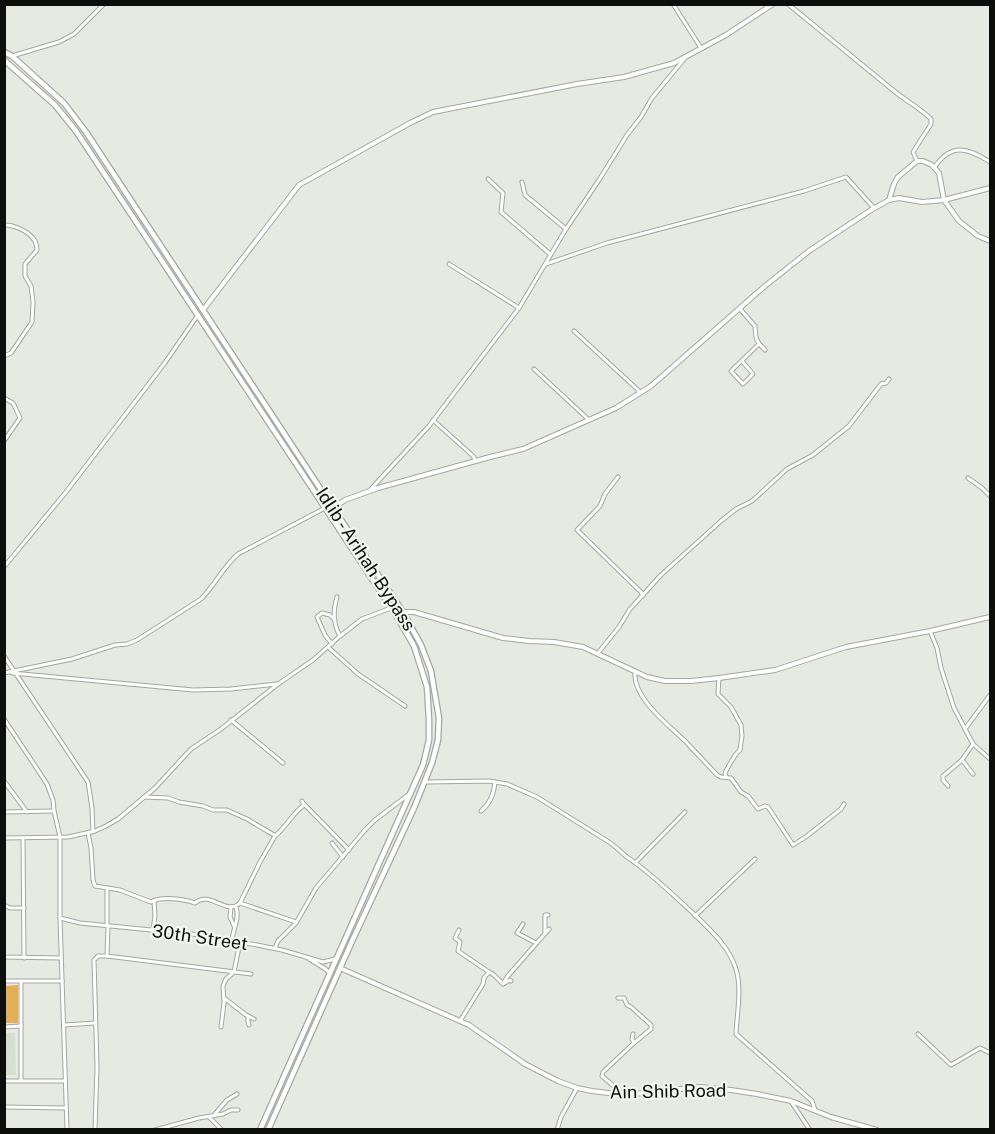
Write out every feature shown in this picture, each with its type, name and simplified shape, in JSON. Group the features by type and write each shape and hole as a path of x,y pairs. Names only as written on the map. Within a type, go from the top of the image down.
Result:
{"main road":[{"name":"Idlib - Arihah Bypass","path":"4,52 12,56 64,103 86,132 403,612 421,645 431,671 439,718 438,740 432,763 268,1130"},
{"name":"Idlib - Arihah Bypass","path":"4,60 55,105 76,131 391,608 414,646 427,687 429,740 423,765 261,1130"},
{"path":"207,329 213,326"},
{"path":"360,560 365,557"},
{"path":"347,937 353,939"}],"street":[{"path":"12,56 59,42 74,34 104,4"},
{"path":"673,4 701,48"},
{"path":"203,310 299,185 410,123 433,112 624,77 674,63 726,35 773,4"},
{"path":"788,4 894,92 931,119 931,124 913,152 917,161"},
{"path":"369,491 433,420 519,308 550,254 627,135 652,98 686,57"},
{"path":"934,168 944,156 959,149 976,153 990,162"},
{"path":"889,200 898,177 917,161 923,161 932,165 939,173 944,200 959,221 970,231 990,241"},
{"path":"546,264 607,243 804,191 846,177 874,208"},
{"path":"488,179 503,193 501,212 550,254"},
{"path":"522,182 525,195 566,229"},
{"path":"333,508 345,500 404,480 524,449 616,408 651,386 809,250 874,208 889,200 899,198 922,202 944,200 990,188"},
{"path":"4,225 23,230 35,241 37,250 25,264 25,276 31,286 33,302 32,322 11,353 4,356"},
{"path":"449,264 519,308"},
{"path":"740,309 755,326 755,337 765,350"},
{"path":"4,567 66,492 164,364 198,315"},
{"path":"574,331 640,393"},
{"path":"742,361 753,374 744,384 731,371 759,344"},
{"path":"534,369 589,420"},
{"path":"597,653 619,627 630,609 661,575 720,521 752,501 787,469 813,455 849,426 881,384 886,383 889,379"},
{"path":"4,398 13,403 20,418 4,441"},
{"path":"433,420 476,461"},
{"path":"618,477 605,494 600,506 577,530 643,596"},
{"path":"968,478 990,496"},
{"path":"14,672 72,659 137,640 201,599 238,554 326,508"},
{"path":"337,597 333,611 340,636"},
{"path":"4,838 60,837 90,832 118,819 164,780 191,749 313,660 362,619 391,608"},
{"path":"403,612 414,612 503,638 583,647 635,672 665,681 691,681 775,670 846,646 930,632 990,617"},
{"path":"332,644 317,617 322,613 330,615 335,620"},
{"path":"930,632 937,648 954,708 973,744 990,759"},
{"path":"328,647 358,674 405,706"},
{"path":"4,656 87,782 92,808 90,832 95,886 120,890 151,902 158,898 195,903 204,899 231,908 236,907 275,836 281,832 304,803 349,850"},
{"path":"6,672 193,690 278,684"},
{"path":"635,672 636,684 653,711 717,775 734,781 741,792 748,796 758,808 768,807 793,845 844,804"},
{"path":"719,678 718,694 735,713 742,728 740,750 726,770 726,777"},
{"path":"965,729 990,695"},
{"path":"4,719 47,784 53,800 60,837 66,1108 67,1129 72,1130"},
{"path":"231,720 283,763"},
{"path":"948,786 943,776 962,760 973,744"},
{"path":"962,760 973,774"},
{"path":"4,781 27,812"},
{"path":"424,782 507,784 537,797 609,842 636,862 720,939 730,953 737,971 739,994 736,1034 812,1101 815,1110"},
{"path":"482,811 488,805 495,782"},
{"path":"274,948 296,922 316,888 375,820 410,794"},
{"path":"144,797 168,798 213,810 227,810 248,819 275,836"},
{"path":"4,812 54,811"},
{"path":"636,862 685,812"},
{"path":"23,838 24,958"},
{"path":"332,843 343,857"},
{"path":"695,916 755,859"},
{"path":"107,888 107,956"},
{"path":"153,930 154,901"},
{"path":"240,903 296,922"},
{"path":"4,905 12,909 24,908"},
{"path":"232,941 234,926 238,919 236,907"},
{"path":"231,908 230,917 234,926"},
{"path":"504,984 507,977 547,931 545,915 548,915"},
{"name":"30th Street","path":"60,918 80,923 192,934 240,942 274,948 323,962 337,958"},
{"path":"523,924 517,933 536,943"},
{"path":"459,930 455,938 460,942 458,951 504,984"},
{"path":"221,1027 223,986 226,979 234,972 240,942"},
{"path":"95,1130 97,1067 94,960 98,956 251,974"},
{"path":"302,956 330,973"},
{"path":"4,957 61,958"},
{"name":"Ain Shib Road","path":"340,968 469,1025 525,1064 577,1088 624,1095 700,1087 757,1094 791,1101 831,1117 877,1130"},
{"path":"460,1021 489,972"},
{"path":"4,981 62,981"},
{"path":"21,981 21,1080"},
{"path":"504,984 511,981"},
{"path":"224,998 254,1019"},
{"path":"618,998 624,998 627,1005 651,1024 651,1029 603,1072 602,1076 624,1095"},
{"path":"248,1016 249,1025"},
{"path":"63,1024 95,1023"},
{"path":"4,1027 21,1026"},
{"path":"633,1034 634,1043"},
{"path":"918,1034 951,1065 980,1048 990,1053"},
{"path":"4,1081 65,1081"},
{"path":"557,1130 561,1117 577,1088"},
{"path":"214,1116 226,1100 237,1094"},
{"path":"791,1101 810,1130"},
{"path":"4,1107 66,1108"},
{"path":"155,1130 238,1110"},
{"path":"209,1117 222,1130"}],"shaded area":[{"path":"18,985 18,1023 5,1023 5,986"},
{"path":"5,1033 15,1033 16,1075 5,1075"}]}
